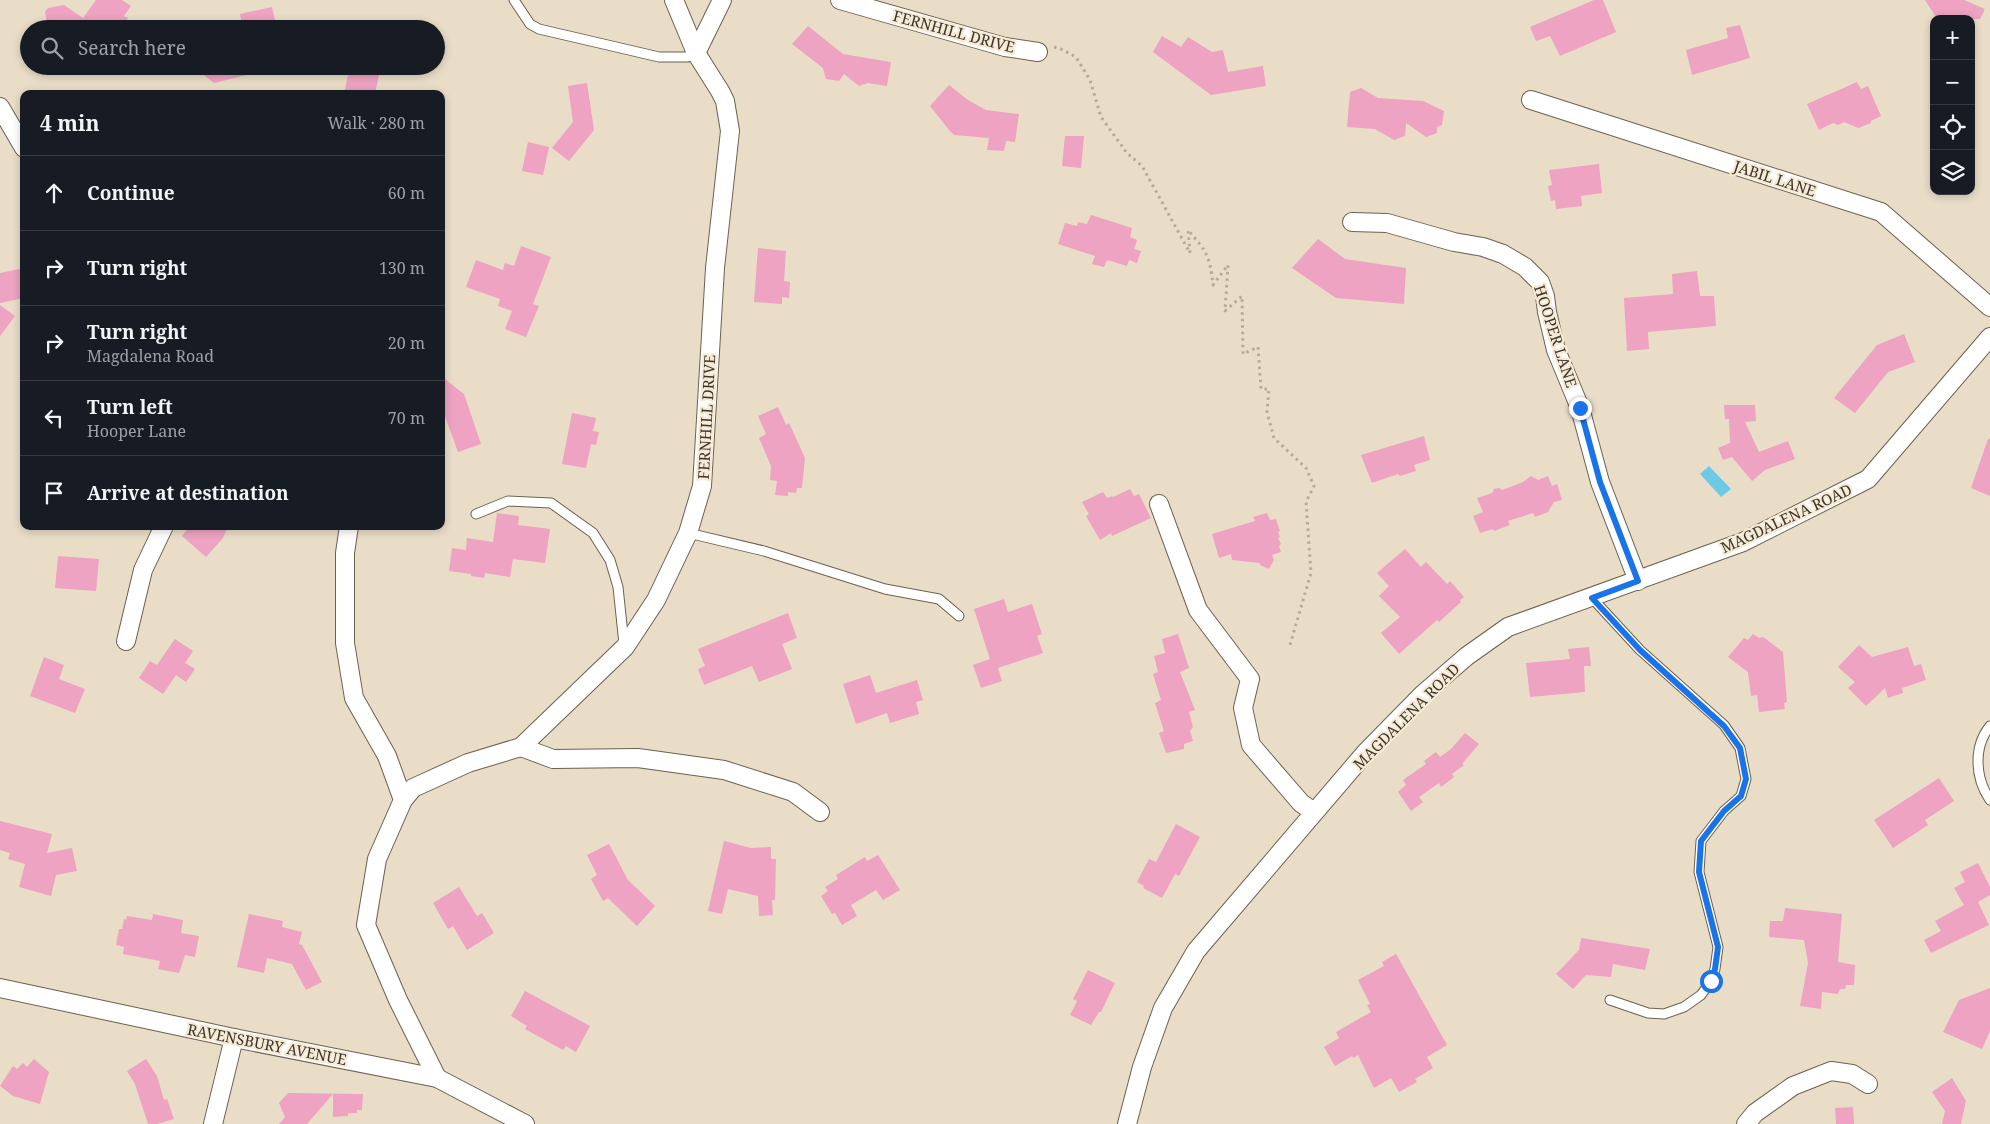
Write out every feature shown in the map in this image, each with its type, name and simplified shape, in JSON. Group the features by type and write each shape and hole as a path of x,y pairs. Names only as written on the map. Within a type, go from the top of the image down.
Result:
{"street":[{"name":"FERNHILL DRIVE","path":"403,800 414,788 468,763 521,747 625,647 656,600 688,533 702,486 715,268 730,131 725,101 696,53 674,0"},
{"path":"696,53 722,0"},
{"name":"FERNHILL DRIVE","path":"840,0 1005,46 1038,52"},
{"name":"JABIL LANE","path":"1532,100 1880,212 1990,307"},
{"path":"0,107 20,141"},
{"name":"HOOPER LANE","path":"1352,222 1387,223 1454,242 1483,247 1503,254 1525,267 1540,282 1545,296 1546,312 1556,350 1580,408 1600,482 1638,581"},
{"name":"MAGDALENA ROAD","path":"1127,1124 1142,1067 1162,1008 1196,951 1366,752 1423,694 1467,656 1508,627 1743,542 1868,479 1990,337"},
{"path":"1159,504 1198,610 1250,679 1243,708 1251,745 1301,804 1314,812"},
{"path":"126,641 143,570 162,530"},
{"path":"348,530 345,553 345,643 354,698 386,756 403,800 377,859 366,925 398,1000 436,1078"},
{"path":"521,747 553,759 638,758 724,770 792,792 820,812"},
{"name":"RAVENSBURY AVENUE","path":"0,988 234,1038 436,1078 525,1124"},
{"path":"213,1124 234,1038"},
{"path":"1746,1124 1755,1113 1793,1086 1831,1071 1852,1074 1868,1084"}],"lane":[{"path":"514,0 530,24 539,29 659,57 688,57 696,53"},
{"path":"476,514 508,501 552,503 593,533 610,560 618,587 625,647"},
{"path":"688,533 764,551 884,589 939,599 959,616"},
{"path":"1592,598 1640,650 1724,726 1740,748 1746,779 1741,796 1724,811 1701,841 1699,872 1718,947 1711,981 1700,995 1684,1007 1664,1014 1648,1012 1610,1000"},
{"path":"1990,726 1983,735 1978,754 1978,775 1990,800"}],"path":[{"path":"1038,52 1049,46 1062,49 1076,57 1090,80 1101,117 1127,153 1142,166 1190,252 1188,230 1206,251 1211,263 1213,285 1228,265 1225,311 1242,296 1243,354 1258,347 1261,389 1269,389 1267,412 1274,438 1306,468 1314,486 1306,502 1311,573 1290,645"}],"water":[{"path":"1709,466 1731,489 1721,497 1700,474"}],"building":[{"path":"96,0 122,0 131,6 124,16 128,18 127,20 46,20 45,12 48,8 64,5 83,18"},
{"path":"1594,0 1603,0 1616,32 1560,56 1550,36 1536,41 1530,27"},
{"path":"1925,0 1964,0 1985,9 1980,19 1975,19 1975,15 1935,15"},
{"path":"272,7 275,20 241,20 240,14"},
{"path":"1740,25 1750,58 1692,75 1686,50 1728,38 1726,28"},
{"path":"808,26 843,54 891,62 887,86 868,83 859,86 844,74 839,81 826,79 823,68 792,44"},
{"path":"1162,36 1181,47 1188,37 1212,52 1223,50 1228,72 1263,66 1266,86 1211,95 1153,52"},
{"path":"204,75 247,75 214,83"},
{"path":"348,75 379,75 376,90 345,90"},
{"path":"1857,82 1861,89 1868,86 1881,116 1871,121 1871,123 1858,128 1844,122 1838,125 1833,123 1819,130 1807,104"},
{"path":"587,83 594,130 569,161 552,148 573,122 568,86"},
{"path":"949,85 968,100 986,110 1019,114 1015,142 1006,141 1004,151 987,150 989,138 954,135 930,106"},
{"path":"1361,88 1378,98 1423,101 1444,111 1442,125 1437,127 1437,133 1426,137 1406,123 1405,136 1394,140 1375,129 1347,127 1350,92"},
{"path":"1065,136 1084,136 1081,168 1062,166"},
{"path":"528,142 549,147 543,175 522,171"},
{"path":"1599,164 1602,193 1581,196 1582,206 1556,209 1555,200 1551,201 1548,186 1552,185 1549,170"},
{"path":"1091,215 1132,228 1130,237 1137,240 1134,249 1141,251 1137,263 1129,260 1127,266 1107,260 1104,267 1092,264 1095,256 1058,244 1065,223 1077,226 1078,222 1087,224"},
{"path":"1318,239 1345,259 1406,268 1404,304 1336,298 1292,268"},
{"path":"521,246 551,257 533,304 539,306 526,337 505,329 512,311 498,306 500,299 466,287 476,260 503,270 505,263 514,266"},
{"path":"758,248 786,251 784,281 790,282 789,298 782,297 782,304 754,302"},
{"path":"20,269 20,299 0,303 0,273"},
{"path":"1697,271 1700,296 1714,296 1716,326 1648,332 1649,349 1627,351 1624,298 1673,294 1672,274"},
{"path":"0,305 15,316 0,336"},
{"path":"1904,334 1915,362 1888,372 1855,413 1834,398 1877,345"},
{"path":"445,379 464,394 481,444 458,452 445,416"},
{"path":"1724,405 1755,405 1756,421 1745,422 1759,452 1788,441 1795,459 1765,470 1752,481 1732,457 1723,460 1718,448 1730,443 1729,419 1725,419"},
{"path":"778,407 786,425 789,423 805,458 802,488 797,488 796,493 788,492 788,496 775,495 777,481 770,480 771,466 759,438 766,434 758,416"},
{"path":"572,413 596,418 593,431 599,432 596,445 591,444 586,468 562,464"},
{"path":"1424,436 1430,460 1414,465 1416,471 1400,476 1398,474 1372,483 1361,455"},
{"path":"1988,439 1990,439 1990,496 1971,488"},
{"path":"1531,476 1538,480 1548,476 1552,486 1557,484 1562,500 1554,502 1548,512 1535,517 1533,513 1508,521 1510,525 1494,531 1493,529 1480,533 1473,516 1483,512 1477,498 1492,493 1494,489 1499,488 1502,490 1523,482"},
{"path":"1130,489 1134,496 1139,494 1151,518 1112,536 1111,533 1100,540 1086,516 1089,514 1082,502 1103,492 1107,498"},
{"path":"497,513 519,516 518,525 550,529 545,563 513,559 510,577 485,573 484,578 449,571 452,548 466,550 467,538 493,542"},
{"path":"1267,513 1270,520 1276,519 1280,531 1278,532 1280,537 1278,538 1281,544 1279,546 1281,552 1272,555 1274,560 1269,569 1260,565 1260,563 1232,560 1231,554 1219,558 1212,534 1255,521 1253,517"},
{"path":"187,530 226,530 223,538 206,557 182,536"},
{"path":"1405,549 1421,567 1426,562 1447,584 1450,581 1464,597 1439,622 1437,620 1399,654 1381,633 1400,617 1379,596 1389,586 1377,573"},
{"path":"58,556 99,559 96,591 55,588"},
{"path":"1004,599 1008,612 1032,604 1042,634 1037,636 1043,653 998,668 1002,681 981,688 973,665 990,659 974,609"},
{"path":"788,613 797,638 782,644 792,669 759,682 752,666 704,685 698,669 705,666 698,649"},
{"path":"1178,634 1189,668 1180,672 1195,710 1189,712 1193,727 1190,731 1193,741 1184,744 1184,749 1166,753 1159,733 1164,731 1155,703 1161,700 1153,674 1158,672 1154,656 1165,653 1162,639"},
{"path":"1753,634 1759,638 1763,637 1783,652 1787,702 1784,703 1785,709 1759,712 1757,695 1751,696 1748,672 1728,657 1744,638 1748,640"},
{"path":"175,639 193,651 185,663 195,669 186,682 176,675 163,694 139,678 150,661 157,665"},
{"path":"1859,645 1872,657 1908,647 1914,666 1921,664 1926,680 1902,688 1903,693 1888,698 1885,688 1866,706 1848,688 1855,682 1838,667"},
{"path":"1589,647 1591,666 1584,666 1585,692 1530,697 1526,663 1570,659 1568,649"},
{"path":"44,657 64,665 59,679 85,689 75,713 30,696"},
{"path":"870,675 876,693 917,680 923,700 916,702 919,714 890,723 887,713 856,724 843,684"},
{"path":"1465,733 1479,744 1462,764 1464,765 1452,774 1454,777 1441,787 1439,783 1419,797 1423,802 1411,811 1398,792 1406,785 1403,780 1426,764 1424,761 1436,752 1440,757 1451,749"},
{"path":"1939,778 1954,801 1925,820 1928,825 1893,848 1874,820"},
{"path":"0,821 52,834 47,853 72,848 77,871 56,875 51,896 19,887 25,864 8,859 10,853 0,850"},
{"path":"1176,824 1200,837 1179,876 1175,874 1162,898 1143,888 1144,886 1137,882 1149,859 1156,862"},
{"path":"724,841 751,848 771,847 771,859 776,859 775,900 772,900 773,915 759,916 758,896 728,889 722,914 708,911"},
{"path":"609,844 628,880 655,906 637,926 608,898 603,901 591,879 597,875 587,855"},
{"path":"878,855 900,890 883,900 876,890 851,905 857,916 842,925 835,913 832,914 821,896 828,891 825,887 838,879 836,875 865,857 867,861"},
{"path":"1978,863 1990,887 1990,895 1978,902 1989,925 1931,953 1924,940 1941,931 1935,921 1964,905 1954,888 1965,882 1960,872"},
{"path":"459,887 477,916 482,913 494,933 467,950 453,926 448,929 433,903"},
{"path":"1785,908 1842,914 1838,962 1855,965 1854,985 1846,985 1845,989 1840,989 1838,994 1822,992 1821,1009 1800,1006 1808,963 1804,940 1769,937 1770,921 1783,921"},
{"path":"153,914 183,920 181,933 199,936 195,957 185,955 179,973 158,969 160,961 123,954 124,947 116,945 119,929 122,929 124,919 126,920 127,916 152,920"},
{"path":"249,914 283,921 282,927 302,932 299,944 302,945 322,982 306,990 292,964 267,958 264,973 237,967"},
{"path":"1581,938 1650,949 1645,970 1613,964 1611,977 1586,975 1573,989 1556,974 1579,950"},
{"path":"1396,954 1447,1045 1427,1057 1433,1068 1415,1079 1417,1082 1399,1092 1391,1078 1374,1088 1358,1055 1353,1058 1352,1056 1335,1066 1324,1047 1339,1038 1336,1032 1371,1012 1367,1005 1370,1004 1358,980 1384,966 1382,962"},
{"path":"1088,970 1115,983 1101,1012 1099,1012 1091,1025 1070,1015 1077,1001 1073,999"},
{"path":"1990,988 1990,1031 1982,1049 1943,1032 1959,1000"},
{"path":"525,991 590,1026 576,1052 566,1046 563,1050 525,1029 527,1026 511,1016"},
{"path":"34,1059 49,1072 40,1104 13,1096 0,1086 13,1066 17,1069 23,1063 27,1067"},
{"path":"146,1059 157,1076 164,1100 167,1099 174,1119 157,1124 148,1124 135,1084 127,1071"},
{"path":"1952,1078 1966,1101 1961,1124 1942,1124 1945,1111 1932,1092"},
{"path":"288,1093 363,1094 362,1110 357,1110 357,1113 348,1113 348,1116 333,1117 333,1094 307,1124 279,1124 285,1117 279,1103"},
{"path":"1853,1107 1854,1124 1836,1124 1835,1108"}],"route":[{"path":"1580,408 1600,482 1638,581 1592,598 1640,650 1724,726 1740,748 1746,779 1741,796 1724,811 1701,841 1699,872 1718,947 1711,981"}]}
